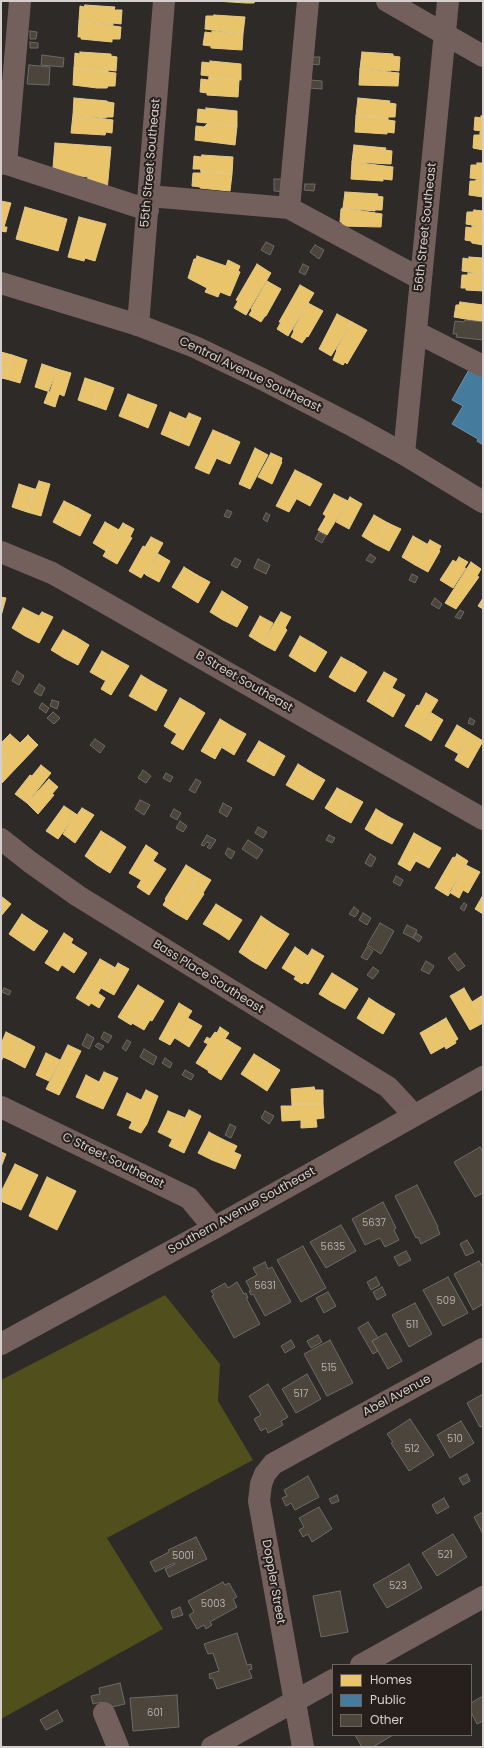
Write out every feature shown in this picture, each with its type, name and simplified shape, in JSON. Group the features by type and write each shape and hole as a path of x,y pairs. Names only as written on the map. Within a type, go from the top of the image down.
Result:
{"main road":[{"name":"Central Avenue Southeast","path":"1,283 138,325 195,347 262,379 404,454 483,502"},
{"name":"Southern Avenue Southeast","path":"1,1344 214,1228 483,1077"}],"street":[{"path":"20,1 4,163 148,203 289,208 421,279"},
{"name":"55th Street Southeast","path":"138,325 164,1"},
{"path":"289,208 308,1"},
{"path":"387,1 483,56"},
{"name":"56th Street Southeast","path":"404,454 448,1"},
{"path":"416,332 483,366"},
{"name":"B Street Southeast","path":"1,552 52,573 483,819"},
{"name":"Bass Place Southeast","path":"1,839 30,862 78,896 388,1087 414,1115"},
{"name":"C Street Southeast","path":"1,1107 189,1198 214,1228"},
{"name":"Abel Avenue","path":"311,1442 483,1349"},
{"name":"Doppler Street","path":"303,1747 259,1501 259,1493 265,1474 274,1464 311,1442"},
{"path":"362,1664 483,1597"},
{"path":"212,1747 332,1681"},
{"path":"104,1713 118,1747"}],"shaded area":[{"path":"165,1295 220,1364 218,1401 253,1460 107,1538 163,1629 1,1719 1,1380"}],"building: Homes":[{"path":"216,1 255,1 254,3 246,3"},
{"path":"85,5 115,7 114,10 122,10 121,24 113,23 113,25 79,21 80,6 84,7"},
{"path":"214,15 245,17 243,34 205,29 206,16"},
{"path":"79,21 121,27 120,39 112,39 112,42 81,39 81,37 78,37"},
{"path":"212,31 243,34 242,50 211,48 211,46 203,45 205,32 212,33"},
{"path":"80,52 111,54 111,56 117,57 116,71 108,70 108,72 74,68 75,53 80,54"},
{"path":"362,52 393,54 393,56 400,57 399,71 360,69"},
{"path":"210,61 241,64 241,80 209,78 209,76 201,75 202,62 210,63"},
{"path":"74,68 116,73 115,86 97,88 73,85"},
{"path":"360,69 399,73 398,86 359,85"},
{"path":"209,78 239,80 238,97 207,95 207,93 200,92 201,79 208,80"},
{"path":"74,98 114,103 113,117 106,118 73,115"},
{"path":"358,98 390,101 389,103 396,104 395,117 356,116"},
{"path":"206,108 237,111 237,126 197,122 198,109 206,110"},
{"path":"73,115 113,120 112,133 106,132 105,135 71,133"},
{"path":"356,116 388,118 388,120 395,121 394,133 355,132"},
{"path":"481,116 483,116 483,133 480,133 481,131 474,130 475,117 481,118"},
{"path":"208,123 237,126 235,145 195,140 196,126 204,127"},
{"path":"480,133 483,133 483,150 473,148 474,135 480,135"},
{"path":"55,143 111,147 107,191 87,184 88,177 73,175 53,168"},
{"path":"354,145 386,148 385,150 392,151 391,164 352,162"},
{"path":"202,155 233,157 232,174 193,169 194,156 201,157"},
{"path":"352,162 393,167 392,180 383,179 383,181 351,179"},
{"path":"477,163 483,163 483,180 470,178 471,165 477,165"},
{"path":"201,171 232,174 230,191 192,186 193,173 201,173"},
{"path":"483,180 483,197 469,195 470,181"},
{"path":"345,192 378,194 377,196 383,197 382,210 375,211 343,208"},
{"path":"1,201 11,203 4,227 7,227 6,232 1,231"},
{"path":"25,207 67,219 58,251 16,239"},
{"path":"343,208 382,214 381,227 342,226 342,222 340,222 341,209"},
{"path":"474,210 483,211 483,227 466,224 467,212 473,212"},
{"path":"79,217 106,224 95,261 85,258 84,261 68,257"},
{"path":"472,226 483,227 483,245 465,240 466,227 472,228"},
{"path":"197,256 226,266 228,260 240,266 238,271 240,272 230,296 220,292 218,297 205,292 207,288 188,278 194,259 196,259"},
{"path":"469,257 483,258 483,274 462,271 463,258 469,259"},
{"path":"257,264 271,273 246,315 234,308 238,301 236,300"},
{"path":"468,273 483,274 483,291 466,290 466,288 461,288 462,275 468,275"},
{"path":"267,281 281,289 261,322 249,315"},
{"path":"300,285 314,293 288,336 277,329 281,322 279,322"},
{"path":"460,302 483,305 483,322 454,317 456,305 459,305"},
{"path":"308,303 323,311 308,337 307,336 302,343 291,337 294,331 293,330"},
{"path":"337,314 352,322 331,356 319,349"},
{"path":"352,322 367,330 347,364 345,362 343,365 333,360 336,350"},
{"path":"1,352 12,355 6,379 1,378"},
{"path":"12,355 27,360 20,383 6,379"},
{"path":"42,364 57,369 50,392 35,387"},
{"path":"57,369 71,373 64,396 59,394 55,407 44,403"},
{"path":"85,378 100,383 92,405 78,400"},
{"path":"100,383 114,388 106,410 92,405"},
{"path":"128,394 143,400 134,422 119,416"},
{"path":"143,400 157,405 148,428 134,422"},
{"path":"170,412 184,418 175,440 161,434"},
{"path":"189,413 201,418 189,446 175,440 184,418 186,419"},
{"path":"213,430 227,436 209,474 195,468"},
{"path":"227,436 240,442 230,464 216,458"},
{"path":"255,448 268,455 250,489 239,484"},
{"path":"271,453 282,458 282,462 272,484 258,477"},
{"path":"295,470 309,477 289,512 276,506"},
{"path":"309,477 322,484 310,506 297,499"},
{"path":"39,481 50,484 41,516 27,512 34,489 36,489"},
{"path":"19,484 34,489 27,512 12,507"},
{"path":"334,494 348,501 327,535 318,530 326,516 323,514"},
{"path":"350,497 362,504 349,529 336,522"},
{"path":"64,501 78,508 66,529 53,522"},
{"path":"78,508 91,515 80,536 66,529"},
{"path":"374,515 388,523 375,544 362,536"},
{"path":"105,522 119,530 106,551 93,543"},
{"path":"123,523 134,529 130,537 132,538 117,564 103,556"},
{"path":"388,523 401,529 389,551 375,544"},
{"path":"413,536 427,544 415,565 402,557"},
{"path":"151,537 163,543 146,575 144,573 141,578 129,571 143,546 145,547"},
{"path":"430,540 441,546 440,551 428,572 415,565"},
{"path":"158,554 170,561 159,582 146,575"},
{"path":"459,557 468,562 464,568 466,568 453,588 440,580 453,560 456,562"},
{"path":"471,562 481,569 477,576 479,577 456,609 445,603"},
{"path":"184,567 197,575 185,595 172,587"},
{"path":"197,575 210,582 198,603 185,595"},
{"path":"222,591 235,599 223,620 210,612"},
{"path":"1,597 6,598 1,616"},
{"path":"483,598 483,609 478,606"},
{"path":"235,599 248,607 237,627 223,620"},
{"path":"23,608 37,615 25,636 12,628"},
{"path":"42,612 53,617 39,643 25,636 37,615 39,616"},
{"path":"281,612 291,617 285,628 287,630 275,651 262,644"},
{"path":"260,616 273,623 262,644 249,636"},
{"path":"63,630 76,637 64,658 51,650"},
{"path":"300,636 314,644 302,664 289,656"},
{"path":"76,637 89,645 78,665 64,658"},
{"path":"314,644 327,652 315,672 302,664"},
{"path":"102,651 116,659 104,680 90,672"},
{"path":"341,657 354,664 342,685 329,677"},
{"path":"116,659 129,666 111,695 101,689 106,680 104,680"},
{"path":"354,664 367,672 355,692 342,685"},
{"path":"384,672 397,679 380,709 367,701"},
{"path":"141,675 154,683 142,703 129,696"},
{"path":"154,683 167,690 156,711 142,703"},
{"path":"392,688 405,695 393,717 380,709"},
{"path":"426,693 438,700 418,733 405,726"},
{"path":"180,698 194,706 177,734 164,726"},
{"path":"194,706 205,713 183,750 171,743"},
{"path":"430,712 443,720 431,741 418,733"},
{"path":"220,719 233,727 215,759 201,751"},
{"path":"457,725 470,733 459,754 445,746"},
{"path":"233,727 246,734 234,755 221,747"},
{"path":"470,733 483,741 468,768 455,760"},
{"path":"10,734 20,743 1,762 1,743"},
{"path":"28,735 38,745 1,784 1,762"},
{"path":"259,741 273,749 261,769 247,761"},
{"path":"273,749 285,756 274,776 261,769"},
{"path":"298,764 311,772 300,793 286,785"},
{"path":"41,765 51,773 27,803 15,794 30,775 32,776"},
{"path":"311,772 325,780 313,800 300,793"},
{"path":"49,779 58,787 52,794 54,795 38,814 27,803"},
{"path":"337,788 350,795 338,816 325,808"},
{"path":"350,795 363,802 351,823 338,816"},
{"path":"64,806 76,814 58,839 46,831"},
{"path":"82,808 94,815 75,843 63,834 76,814 77,815"},
{"path":"376,809 389,817 378,837 365,829"},
{"path":"389,817 403,824 392,844 378,837"},
{"path":"101,831 114,839 97,865 85,856"},
{"path":"414,833 428,841 410,871 398,864"},
{"path":"114,839 126,847 110,873 97,865"},
{"path":"428,841 441,848 429,868 416,861"},
{"path":"146,845 158,853 141,880 129,873"},
{"path":"457,854 468,861 448,896 435,888 453,857 455,858"},
{"path":"153,861 166,869 149,895 137,887"},
{"path":"186,865 199,873 175,913 163,905 166,900 165,899"},
{"path":"466,865 480,872 468,893 463,890 459,898 449,892"},
{"path":"199,873 211,880 203,893 204,894 187,920 175,913"},
{"path":"483,895 483,914 475,909"},
{"path":"1,896 11,904 1,916"},
{"path":"216,904 229,912 217,932 203,924"},
{"path":"229,912 242,920 229,940 217,932"},
{"path":"22,914 35,923 22,943 9,934"},
{"path":"261,916 274,925 252,961 239,952"},
{"path":"35,923 48,931 34,951 22,943"},
{"path":"274,925 289,934 266,969 252,961"},
{"path":"64,933 73,939 71,943 74,945 58,971 45,963"},
{"path":"74,945 87,953 74,973 62,965"},
{"path":"295,947 308,956 295,976 282,968"},
{"path":"312,949 324,956 308,984 304,982 302,984 294,979"},
{"path":"100,959 114,967 98,993 105,998 99,1008 91,1003 89,1006 76,998"},
{"path":"118,963 129,969 114,995 101,988"},
{"path":"332,973 345,981 332,1002 319,994"},
{"path":"345,981 358,989 345,1009 332,1002"},
{"path":"138,985 151,993 131,1025 118,1017"},
{"path":"464,988 483,1021 483,1023 470,1030 450,996"},
{"path":"151,993 164,1001 152,1021 150,1020 144,1030 132,1023"},
{"path":"483,995 483,1021 472,1002"},
{"path":"369,998 383,1007 371,1027 357,1018"},
{"path":"179,1003 192,1011 170,1045 159,1039"},
{"path":"383,1007 395,1014 383,1034 371,1027"},
{"path":"188,1018 202,1026 189,1047 175,1038"},
{"path":"446,1018 458,1039 455,1041 456,1043 446,1049 434,1025"},
{"path":"434,1025 445,1046 431,1054 420,1033"},
{"path":"220,1027 229,1033 225,1039 228,1040 209,1071 196,1063 208,1044 204,1042 207,1037 210,1039 215,1032 217,1033"},
{"path":"6,1032 20,1039 10,1060 3,1057 1,1062 1,1044"},
{"path":"20,1039 35,1047 25,1068 10,1060"},
{"path":"228,1040 241,1048 221,1080 208,1072"},
{"path":"68,1045 81,1051 59,1095 46,1089"},
{"path":"46,1053 60,1060 49,1081 36,1075"},
{"path":"254,1054 267,1062 255,1083 241,1074"},
{"path":"267,1062 280,1070 267,1091 255,1083"},
{"path":"104,1072 118,1078 103,1109 89,1103"},
{"path":"86,1075 99,1082 89,1103 76,1097"},
{"path":"314,1087 315,1090 323,1090 323,1104 292,1104 291,1089"},
{"path":"146,1090 158,1096 147,1124 141,1133 129,1128"},
{"path":"127,1093 141,1100 131,1121 117,1115"},
{"path":"292,1104 323,1104 324,1118 316,1119 317,1127 301,1128 301,1120 282,1121 281,1106 292,1106"},
{"path":"189,1110 201,1116 184,1153 169,1146 183,1117 185,1118"},
{"path":"168,1111 183,1117 172,1139 158,1132"},
{"path":"209,1132 222,1139 212,1160 198,1153"},
{"path":"222,1139 237,1146 234,1152 241,1155 235,1169 212,1160"},
{"path":"1,1152 6,1154 1,1167"},
{"path":"15,1164 38,1175 21,1210 1,1201 1,1192"},
{"path":"47,1177 76,1191 57,1230 29,1216"}],"building: Public":[{"path":"470,368 483,371 483,445 477,441 478,439 452,424 463,406 452,400"}],"building: Other":[{"path":"30,31 37,32 36,39 30,39"},
{"path":"30,42 38,43 38,48 30,48"},
{"path":"42,55 64,58 63,67 41,65"},
{"path":"312,57 320,57 319,65 311,64"},
{"path":"29,65 50,67 49,85 27,84"},
{"path":"310,80 322,81 322,89 309,88"},
{"path":"274,179 287,179 285,192 274,191"},
{"path":"305,184 315,184 314,191 304,190"},
{"path":"266,242 274,246 270,255 261,250"},
{"path":"315,245 324,250 319,259 310,252"},
{"path":"303,264 309,267 305,275 299,272"},
{"path":"465,320 483,322 483,340 456,337 457,334 453,334 455,321 464,322"},
{"path":"227,510 232,512 229,518 224,516"},
{"path":"266,513 270,515 267,522 263,519"},
{"path":"319,532 326,535 322,543 315,539"},
{"path":"370,554 376,558 372,563 366,560"},
{"path":"235,558 241,561 237,568 231,565"},
{"path":"258,559 270,565 266,574 254,568"},
{"path":"412,574 418,577 415,583 409,580"},
{"path":"435,598 442,604 439,609 431,604"},
{"path":"460,610 464,612 460,619 455,617"},
{"path":"17,671 24,676 19,685 12,681"},
{"path":"39,684 45,688 41,696 34,692"},
{"path":"52,700 59,702 57,709 50,706"},
{"path":"42,703 49,708 46,713 39,708"},
{"path":"53,712 60,718 54,724 47,718"},
{"path":"470,718 475,721 473,725 468,723"},
{"path":"95,739 105,746 100,753 90,745"},
{"path":"143,770 151,776 146,783 138,778"},
{"path":"166,773 173,777 170,782 163,778"},
{"path":"196,779 201,782 195,793 189,790"},
{"path":"140,800 150,805 144,815 135,809"},
{"path":"223,803 232,808 227,817 219,812"},
{"path":"174,809 181,813 177,820 170,816"},
{"path":"180,821 187,826 183,832 176,828"},
{"path":"258,827 267,832 263,838 255,833"},
{"path":"207,835 216,840 210,849 207,847 210,843 207,842 204,846 201,845"},
{"path":"329,835 335,838 332,843 326,840"},
{"path":"248,840 263,850 257,859 242,849"},
{"path":"228,848 235,852 231,859 225,854"},
{"path":"370,854 376,858 371,867 365,863"},
{"path":"396,876 403,880 400,886 393,882"},
{"path":"464,903 467,905 464,911 460,908"},
{"path":"354,907 359,911 355,917 349,914"},
{"path":"363,913 371,918 367,925 359,920"},
{"path":"380,923 394,931 381,954 367,945"},
{"path":"407,925 417,930 413,938 403,933"},
{"path":"416,933 422,937 419,942 413,938"},
{"path":"367,947 373,951 367,960 361,957"},
{"path":"455,953 465,966 458,971 448,958"},
{"path":"426,961 434,966 429,974 421,970"},
{"path":"373,967 379,971 373,979 367,975"},
{"path":"4,988 11,991 9,995 2,992"},
{"path":"104,1032 112,1036 108,1043 101,1038"},
{"path":"87,1034 94,1038 89,1049 82,1045"},
{"path":"127,1040 131,1042 126,1051 122,1048"},
{"path":"98,1043 104,1046 101,1050 95,1046"},
{"path":"144,1049 157,1057 153,1065 140,1057"},
{"path":"165,1058 172,1063 170,1068 162,1063"},
{"path":"185,1070 194,1075 191,1080 182,1075"},
{"path":"265,1111 274,1116 269,1124 261,1118"},
{"path":"230,1124 236,1127 231,1138 225,1135"},
{"path":"480,1147 483,1152 483,1193 475,1197 454,1162"},
{"path":"417,1185 440,1234 421,1244 418,1237 416,1238 395,1196"},
{"path":"383,1202 396,1228 394,1230 399,1240 385,1247 380,1238 365,1245 352,1219"},
{"path":"341,1225 356,1251 326,1268 310,1242"},
{"path":"467,1240 474,1252 466,1256 460,1244"},
{"path":"303,1246 326,1288 301,1302 277,1260"},
{"path":"406,1251 411,1260 399,1266 394,1257"},
{"path":"479,1261 483,1267 483,1304 473,1310 454,1274"},
{"path":"265,1262 268,1269 272,1267 291,1302 265,1316 253,1294 251,1295 249,1291 251,1291 246,1281 257,1275 253,1268"},
{"path":"376,1277 380,1285 371,1290 367,1282"},
{"path":"448,1277 468,1313 443,1326 423,1290"},
{"path":"237,1282 244,1294 246,1293 248,1298 246,1298 260,1324 234,1338 212,1296 214,1295 211,1291 225,1283 228,1288"},
{"path":"382,1287 386,1295 377,1300 373,1292"},
{"path":"328,1292 336,1306 324,1313 316,1298"},
{"path":"415,1303 432,1334 409,1347 392,1315"},
{"path":"368,1322 378,1338 372,1341 378,1351 373,1354 358,1328"},
{"path":"386,1333 402,1361 388,1369 372,1341"},
{"path":"318,1335 322,1342 311,1348 307,1341"},
{"path":"291,1340 295,1347 285,1353 281,1346"},
{"path":"330,1340 353,1383 327,1396 304,1354"},
{"path":"307,1374 321,1399 296,1413 282,1389"},
{"path":"268,1384 288,1417 281,1421 283,1425 268,1433 266,1428 261,1431 254,1419 261,1415 249,1396"},
{"path":"483,1394 483,1426 480,1427 467,1403"},
{"path":"410,1419 434,1455 409,1471 387,1434"},
{"path":"461,1421 474,1443 450,1458 437,1435"},
{"path":"467,1474 470,1481 463,1485 459,1478"},
{"path":"308,1476 319,1497 295,1510 291,1503 286,1506 282,1498 287,1496 284,1490"},
{"path":"337,1495 339,1501 332,1504 329,1499"},
{"path":"444,1498 449,1507 437,1514 432,1505"},
{"path":"319,1507 332,1529 312,1542 308,1534 303,1537 299,1530 304,1527 299,1518"},
{"path":"483,1512 483,1534 474,1517"},
{"path":"453,1534 467,1557 437,1576 422,1553"},
{"path":"196,1537 207,1559 169,1577 165,1569 175,1564 174,1563 155,1572 150,1562 169,1552 168,1550"},
{"path":"409,1564 422,1588 387,1608 373,1585"},
{"path":"223,1582 225,1585 229,1583 237,1597 233,1599 237,1607 210,1622 212,1625 206,1629 204,1625 197,1629 189,1615 194,1612 188,1601"},
{"path":"340,1591 348,1632 321,1637 313,1596"},
{"path":"180,1607 183,1615 173,1618 171,1611"},
{"path":"237,1633 247,1665 251,1664 252,1669 249,1670 252,1678 217,1689 213,1678 210,1679 209,1674 219,1671 213,1653 208,1654 204,1644"},
{"path":"120,1683 125,1704 103,1709 102,1702 93,1704 91,1696 100,1694 99,1688"},
{"path":"177,1695 179,1727 133,1731 130,1698"},
{"path":"483,1696 483,1721 477,1724 472,1714 472,1702"},
{"path":"57,1710 63,1721 46,1730 40,1720"},
{"path":"356,1736 391,1736 373,1747 362,1747"}]}
